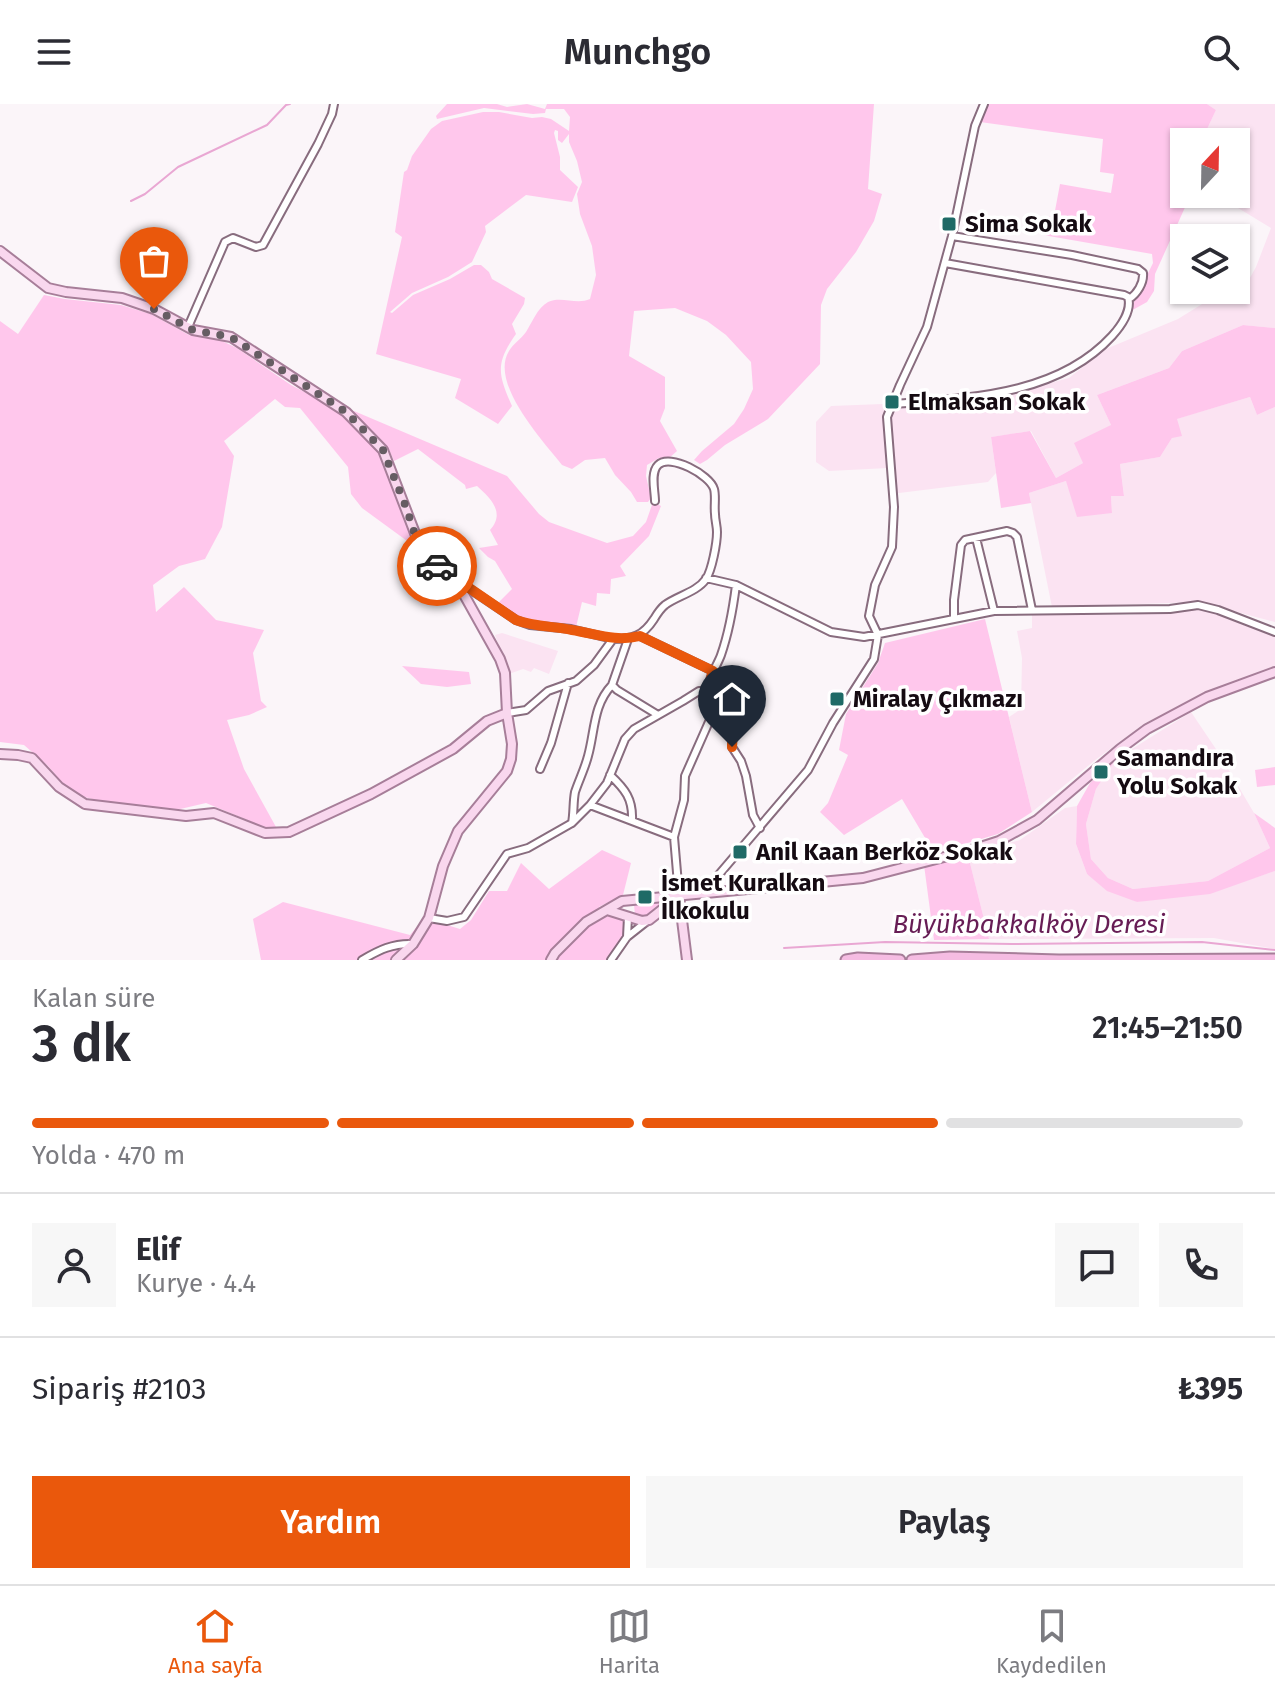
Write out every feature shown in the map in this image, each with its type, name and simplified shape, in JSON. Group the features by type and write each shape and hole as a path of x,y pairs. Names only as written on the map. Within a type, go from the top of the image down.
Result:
{"highway":[{"path":"912,960 950,957 1275,959"},
{"path":"846,960 900,960"}],"main road":[{"path":"0,251 48,288 122,298 154,309 188,327 231,337 346,412 383,450 419,547 462,591 500,659 505,673 512,744 507,771 458,831 443,866 429,918 413,944 396,960"},
{"path":"551,960 586,922 622,901 863,878 999,841 1037,820 1147,729 1207,697 1275,672"},
{"path":"0,754 32,758 59,787 85,804 186,816 214,813 265,833 289,832 371,794 453,749 487,721 507,713"},
{"path":"607,910 642,921 649,920 679,896"},
{"path":"679,896 687,960"},
{"path":"628,900 628,917"}],"street":[{"path":"188,327 225,242 233,238 256,247 263,245 318,144 334,104"},
{"path":"704,892 808,770 833,723 874,659 878,635 869,616 875,585 892,547 894,507 887,417 927,327 952,236 975,126 984,104"},
{"path":"892,404 990,394 1063,373 1094,354 1118,330 1125,318 1129,299 1143,279 1143,273 1138,269 952,236"},
{"path":"945,263 1124,295 1129,299"},
{"path":"640,636 661,607 699,586 706,578 711,568 717,532 714,489 705,477 687,466 663,462 657,467 654,474 655,501"},
{"path":"954,617 960,547 965,540 1007,531 1017,537 1032,610"},
{"path":"976,538 994,611"},
{"path":"444,572 516,620 613,639 640,636 713,671"},
{"path":"706,578 736,585 831,632 864,637 994,611 1170,609 1198,605 1275,632"},
{"path":"679,896 674,837 684,800 685,776 712,715 713,705 707,692 732,619 736,585"},
{"path":"507,713 526,710 548,691 576,681 594,665 613,639"},
{"path":"572,823 575,795 588,757 594,722 612,685 628,639"},
{"path":"540,769 551,743 568,683"},
{"path":"612,685 658,715"},
{"path":"429,918 447,921 464,917 507,854 528,848 572,823 590,805 607,783 625,739 634,729 699,691 707,692"},
{"path":"712,715 733,724 732,747 741,761 753,815 760,828"},
{"path":"610,775 631,799 632,820"},
{"path":"590,805 674,837"},
{"path":"627,937 628,917"},
{"path":"611,960 627,937 649,920"},
{"path":"362,960 395,944 413,944"}],"shaded area":[{"path":"447,104 497,104 507,107 527,104 545,109 547,104 874,104 868,189 882,194 874,221 856,252 827,289 821,305 820,364 768,419 700,464 694,460 734,424 744,409 753,389 751,362 726,335 707,321 675,308 634,311 629,356 665,377 665,408 660,421 677,451 668,459 659,458 647,465 651,498 648,502 637,502 605,458 585,460 572,469 562,465 521,411 506,379 505,364 509,351 544,305 553,300 590,299 596,275 592,246 580,214 577,194 582,182 577,161 569,134 562,143 555,130 560,170 578,187 572,202 526,195 485,226 486,232 472,262 412,293 390,312 413,295 474,265 481,265 492,279 525,298 512,324 516,334 505,353 501,369 512,406 498,424 455,398 461,379 376,354 402,237 395,232 404,172 431,129 442,121 483,112 499,112 551,119 569,131 570,117 564,109 546,109 545,113 533,114 484,108 437,119 436,116"},
{"path":"987,104 1207,104 1216,110 1208,128 1170,128 1170,208 1185,208 1178,224 1170,224 1170,241 1155,274 1154,291 1147,302 1129,312 1153,263 1152,254 1043,235 1045,216 1054,216 1060,184 1111,193 1114,174 1100,172 1103,139 980,122"},
{"path":"1207,104 1275,104 1275,328 1243,325 1182,351 1169,368 1097,395 1111,425 1083,463 1056,478 1031,431 991,437 996,473 988,482 891,494 888,468 829,471 816,462 816,422 831,406 986,400 1069,378 1084,366 1089,356 1178,319 1202,304 1250,304 1250,278 1271,228 1238,208 1250,208 1250,128 1208,128 1216,110"},
{"path":"44,295 121,305 151,314 189,335 220,340 291,385 334,407 379,451 405,512 414,546 362,508 351,494 348,467 300,408 285,407 275,399 224,441 234,456 222,527 205,559 179,566 153,585 156,612 184,587 216,620 264,630 253,653 261,701 267,707 227,720 244,769 276,827 266,828 206,803 176,810 84,797 64,785 24,745 0,742 0,321 18,334"},
{"path":"1243,325 1275,328 1275,407 1257,415 1250,397 1177,419 1182,436 1172,438 1160,457 1120,464 1124,496 1111,496 1112,513 1077,517 1066,481 1029,493 1031,503 1001,508 991,437 1030,431 1056,478 1083,463 1074,443 1111,425 1097,395 1169,368 1182,351"},
{"path":"1250,397 1257,415 1275,407 1275,622 1199,602 1052,607 1029,493 1066,481 1112,512 1111,496 1124,495 1120,464 1160,457 1172,438 1176,419"},
{"path":"354,411 507,476 549,522 607,543 633,536 646,522 653,502 661,506 649,536 620,566 626,576 611,579 610,594 597,593 596,606 582,602 576,627 519,617 497,604 512,589 495,561 479,548 498,545 490,530 497,517 491,500 477,486 466,489 465,485 418,449 394,461 389,450 353,415"},
{"path":"1200,609 1238,619 1275,637 1275,668 1220,688 1145,723 1032,812 1009,717 1021,709 1022,658 1017,631 1032,628 1032,614 1129,615"},
{"path":"985,619 1032,812 998,834 934,853 902,799 844,835 820,812 828,803 848,755 839,750 846,714 878,663 885,643"},
{"path":"502,633 558,651 549,674 534,668 531,672 523,669 509,674 495,635"},
{"path":"402,666 469,672 471,684 447,687 421,684"},
{"path":"1191,712 1254,813 1270,848 1208,881 1133,889 1108,878 1091,859 1086,824 1096,789 1116,759"},
{"path":"1116,759 1096,789 1086,824 1091,859 1108,878 1133,889 1208,881 1270,848 1254,813 1275,828 1275,871 1210,894 1137,902 1107,891 1087,874 1076,844 1077,806 1090,783"},
{"path":"1275,767 1275,785 1257,787 1255,770"},
{"path":"1077,806 1076,844 1087,874 1137,902 1275,871 1275,949 1214,938 989,939 968,855 1020,840 1065,808"},
{"path":"602,850 631,863 623,895 599,907 603,915 615,913 628,919 622,941 609,960 261,960 253,919 283,902 410,935 424,918 460,929 471,920 489,891 507,891 521,863 549,889"},
{"path":"968,855 989,939 934,940 924,865"},
{"path":"669,900 646,916 635,915 634,905 639,901"}],"waterway":[{"path":"131,201 145,194 178,167 267,125 290,104"},
{"name":"Büyükbakkalköy Deresi","path":"784,948 885,942 1202,942 1275,950"}],"way so far":[{"path":"154,309 193,330 231,337 346,412 383,450 419,547 437,566"}],"place":[{"name":"Sima Sokak","path":"949,224"},
{"name":"Elmaksan Sokak","path":"892,402"},
{"name":"Miralay Çıkmazı","path":"837,699"},
{"name":"Samandıra Yolu Sokak","path":"1101,772"},
{"name":"Anil Kaan Berköz Sokak","path":"740,852"},
{"name":"İsmet Kuralkan İlkokulu","path":"645,897"}],"route":[{"path":"437,566 516,620 603,638 640,636 713,671 707,692 713,705 712,715 733,724 732,747"}]}
